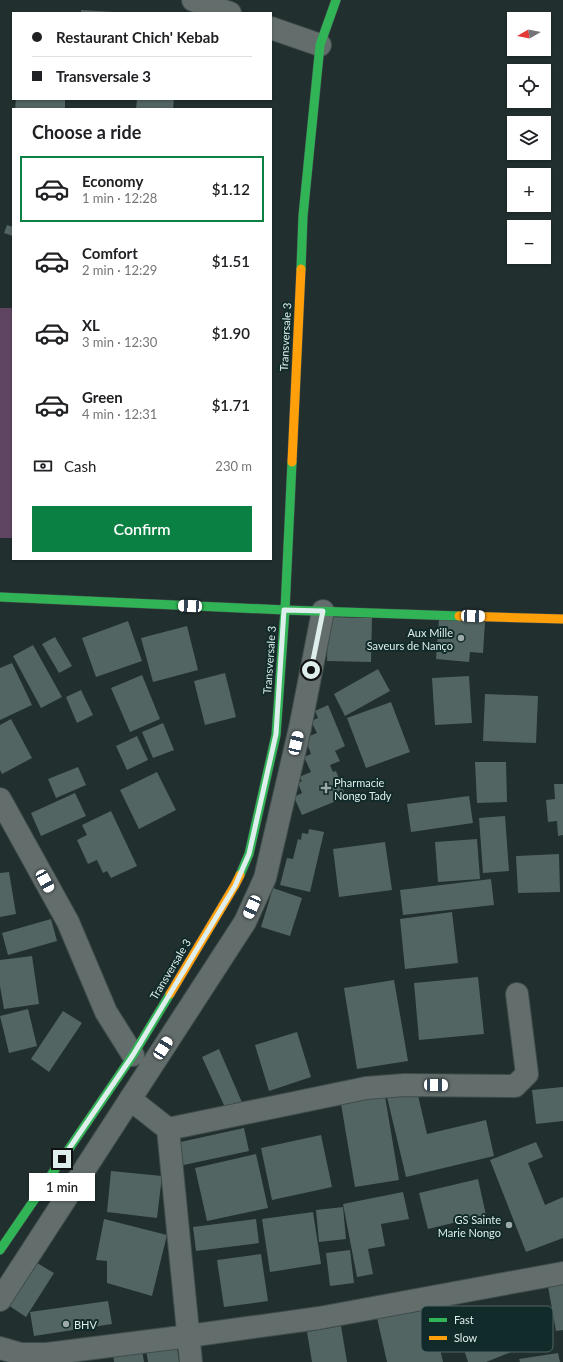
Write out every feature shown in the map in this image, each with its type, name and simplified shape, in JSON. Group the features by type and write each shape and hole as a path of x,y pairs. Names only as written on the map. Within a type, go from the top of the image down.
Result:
{"main road":[{"name":"Transversale 3","path":"0,1250 133,1055 235,886 249,854 276,734 284,610 303,216 320,45 336,0"},
{"path":"0,597 284,610 563,619"}],"street":[{"path":"193,0 227,12"},
{"path":"272,28 320,45"},
{"path":"0,1300 245,922 265,878 300,728 323,611"},
{"path":"0,800 68,922 106,1012 133,1055"},
{"path":"168,1129 366,1088 404,1085 515,1086 527,1074 517,994"},
{"path":"130,1099 168,1129 191,1362"},
{"path":"0,1348 21,1354 47,1354 189,1336 319,1318 563,1272"}],"shaded area":[{"path":"0,308 12,308 12,538 0,538"}],"building":[{"path":"81,10 114,12 81,12"},
{"path":"16,100 65,100 65,108 15,108"},
{"path":"137,100 174,100 173,108 136,108"},
{"path":"7,225 12,227 12,236 4,233"},
{"path":"328,617 372,618 371,662 327,661"},
{"path":"439,619 485,622 483,653 470,652 469,662 436,659"},
{"path":"128,621 142,661 96,677 82,638"},
{"path":"187,626 198,670 153,682 141,638"},
{"path":"55,637 72,666 59,673 42,644"},
{"path":"33,645 62,697 41,708 13,656"},
{"path":"12,663 32,705 0,720 0,668"},
{"path":"378,669 390,691 345,716 334,694"},
{"path":"225,673 236,717 205,725 194,681"},
{"path":"142,675 160,719 130,732 111,688"},
{"path":"469,676 472,723 435,725 432,678"},
{"path":"81,690 93,715 77,723 66,697"},
{"path":"485,694 538,696 536,743 483,741"},
{"path":"391,702 410,752 366,768 347,718"},
{"path":"328,705 345,746 335,751 340,761 330,765 333,772 336,771 346,797 302,815 294,797 302,793 298,783 302,781 299,777 311,772 304,757 311,754 306,741 307,737 317,733 311,721 318,718 315,711"},
{"path":"11,719 32,758 2,774 0,770 0,725"},
{"path":"163,723 174,750 153,758 142,732"},
{"path":"137,736 148,760 127,770 116,746"},
{"path":"475,762 506,762 507,802 477,803"},
{"path":"78,767 86,785 56,798 48,779"},
{"path":"157,772 176,810 139,829 120,790"},
{"path":"554,784 563,784 563,835 558,836 557,821 548,822 546,800 555,799"},
{"path":"75,793 86,816 41,836 31,813"},
{"path":"469,796 473,823 411,832 407,804"},
{"path":"111,811 137,866 111,878 107,871 103,873 97,860 88,864 77,840 87,835 82,825"},
{"path":"505,816 509,871 483,873 479,818"},
{"path":"309,829 324,832 310,892 280,885 287,858 293,859 298,839 301,840 302,833 308,834"},
{"path":"477,839 480,879 438,882 435,842"},
{"path":"385,842 392,890 339,897 333,849"},
{"path":"559,854 560,892 518,893 516,856"},
{"path":"9,872 16,914 0,917 0,873"},
{"path":"491,879 494,905 403,915 400,890"},
{"path":"273,888 302,898 290,936 261,927"},
{"path":"452,912 458,963 405,969 400,919"},
{"path":"51,919 57,941 8,955 2,933"},
{"path":"32,956 39,1004 4,1009 0,986 0,960"},
{"path":"478,977 484,1034 419,1040 414,983"},
{"path":"394,980 408,1061 357,1069 344,988"},
{"path":"28,1009 37,1046 9,1053 0,1016"},
{"path":"63,1011 82,1023 49,1072 31,1059"},
{"path":"297,1032 311,1077 269,1091 255,1045"},
{"path":"219,1049 244,1107 228,1114 202,1057"},
{"path":"563,1087 563,1121 536,1124 532,1090"},
{"path":"417,1091 427,1134 486,1120 494,1156 406,1177 387,1097"},
{"path":"385,1096 399,1180 355,1187 341,1104"},
{"path":"244,1128 249,1151 179,1166 176,1143"},
{"path":"321,1135 332,1187 272,1200 261,1148"},
{"path":"536,1142 543,1157 528,1163 545,1205 563,1197 563,1238 526,1252 490,1160"},
{"path":"256,1154 268,1208 207,1221 195,1168"},
{"path":"111,1171 162,1176 157,1218 107,1212"},
{"path":"478,1179 486,1215 428,1229 419,1193"},
{"path":"403,1192 409,1219 381,1224 385,1246 368,1249 373,1274 357,1277 343,1204"},
{"path":"343,1207 346,1239 319,1242 316,1210"},
{"path":"313,1212 321,1264 270,1272 262,1219"},
{"path":"104,1219 167,1235 152,1296 107,1283 107,1261 96,1260"},
{"path":"256,1219 259,1243 196,1251 193,1227"},
{"path":"350,1250 354,1283 330,1286 326,1253"},
{"path":"261,1254 268,1301 224,1307 217,1260"},
{"path":"32,1260 54,1273 26,1317 5,1303"},
{"path":"563,1279 563,1330 556,1331 553,1306 552,1306 547,1281"},
{"path":"108,1301 112,1324 34,1336 30,1312"},
{"path":"421,1308 421,1352 441,1352 443,1362 387,1362 377,1318"},
{"path":"341,1326 347,1362 312,1362 307,1332"},
{"path":"177,1347 179,1362 148,1362 146,1350"},
{"path":"142,1350 144,1362 114,1362 113,1353"},
{"path":"465,1352 511,1352 486,1362 468,1362"},
{"path":"558,1353 560,1362 520,1362 519,1359"}],"traffic: fast":[{"path":"301,269 303,216 320,45 336,0"},
{"path":"240,875 249,854 276,735 285,610 292,462"},
{"path":"0,597 285,610 459,616"},
{"path":"0,1250 133,1055 170,994"}],"traffic: slow":[{"path":"292,462 301,269"},
{"path":"459,616 563,619"},
{"path":"170,994 240,875"}],"place":[{"name":"Aux Mille Saveurs de Nanço","path":"461,638"},
{"name":"Pharmacie Nongo Tady","path":"326,788"},
{"name":"GS Sainte Marie Nongo","path":"509,1225"},
{"name":"BHV","path":"66,1324"}],"route":[{"path":"62,1159 133,1055 235,886 249,854 276,734 284,610 323,611 311,670"}]}
